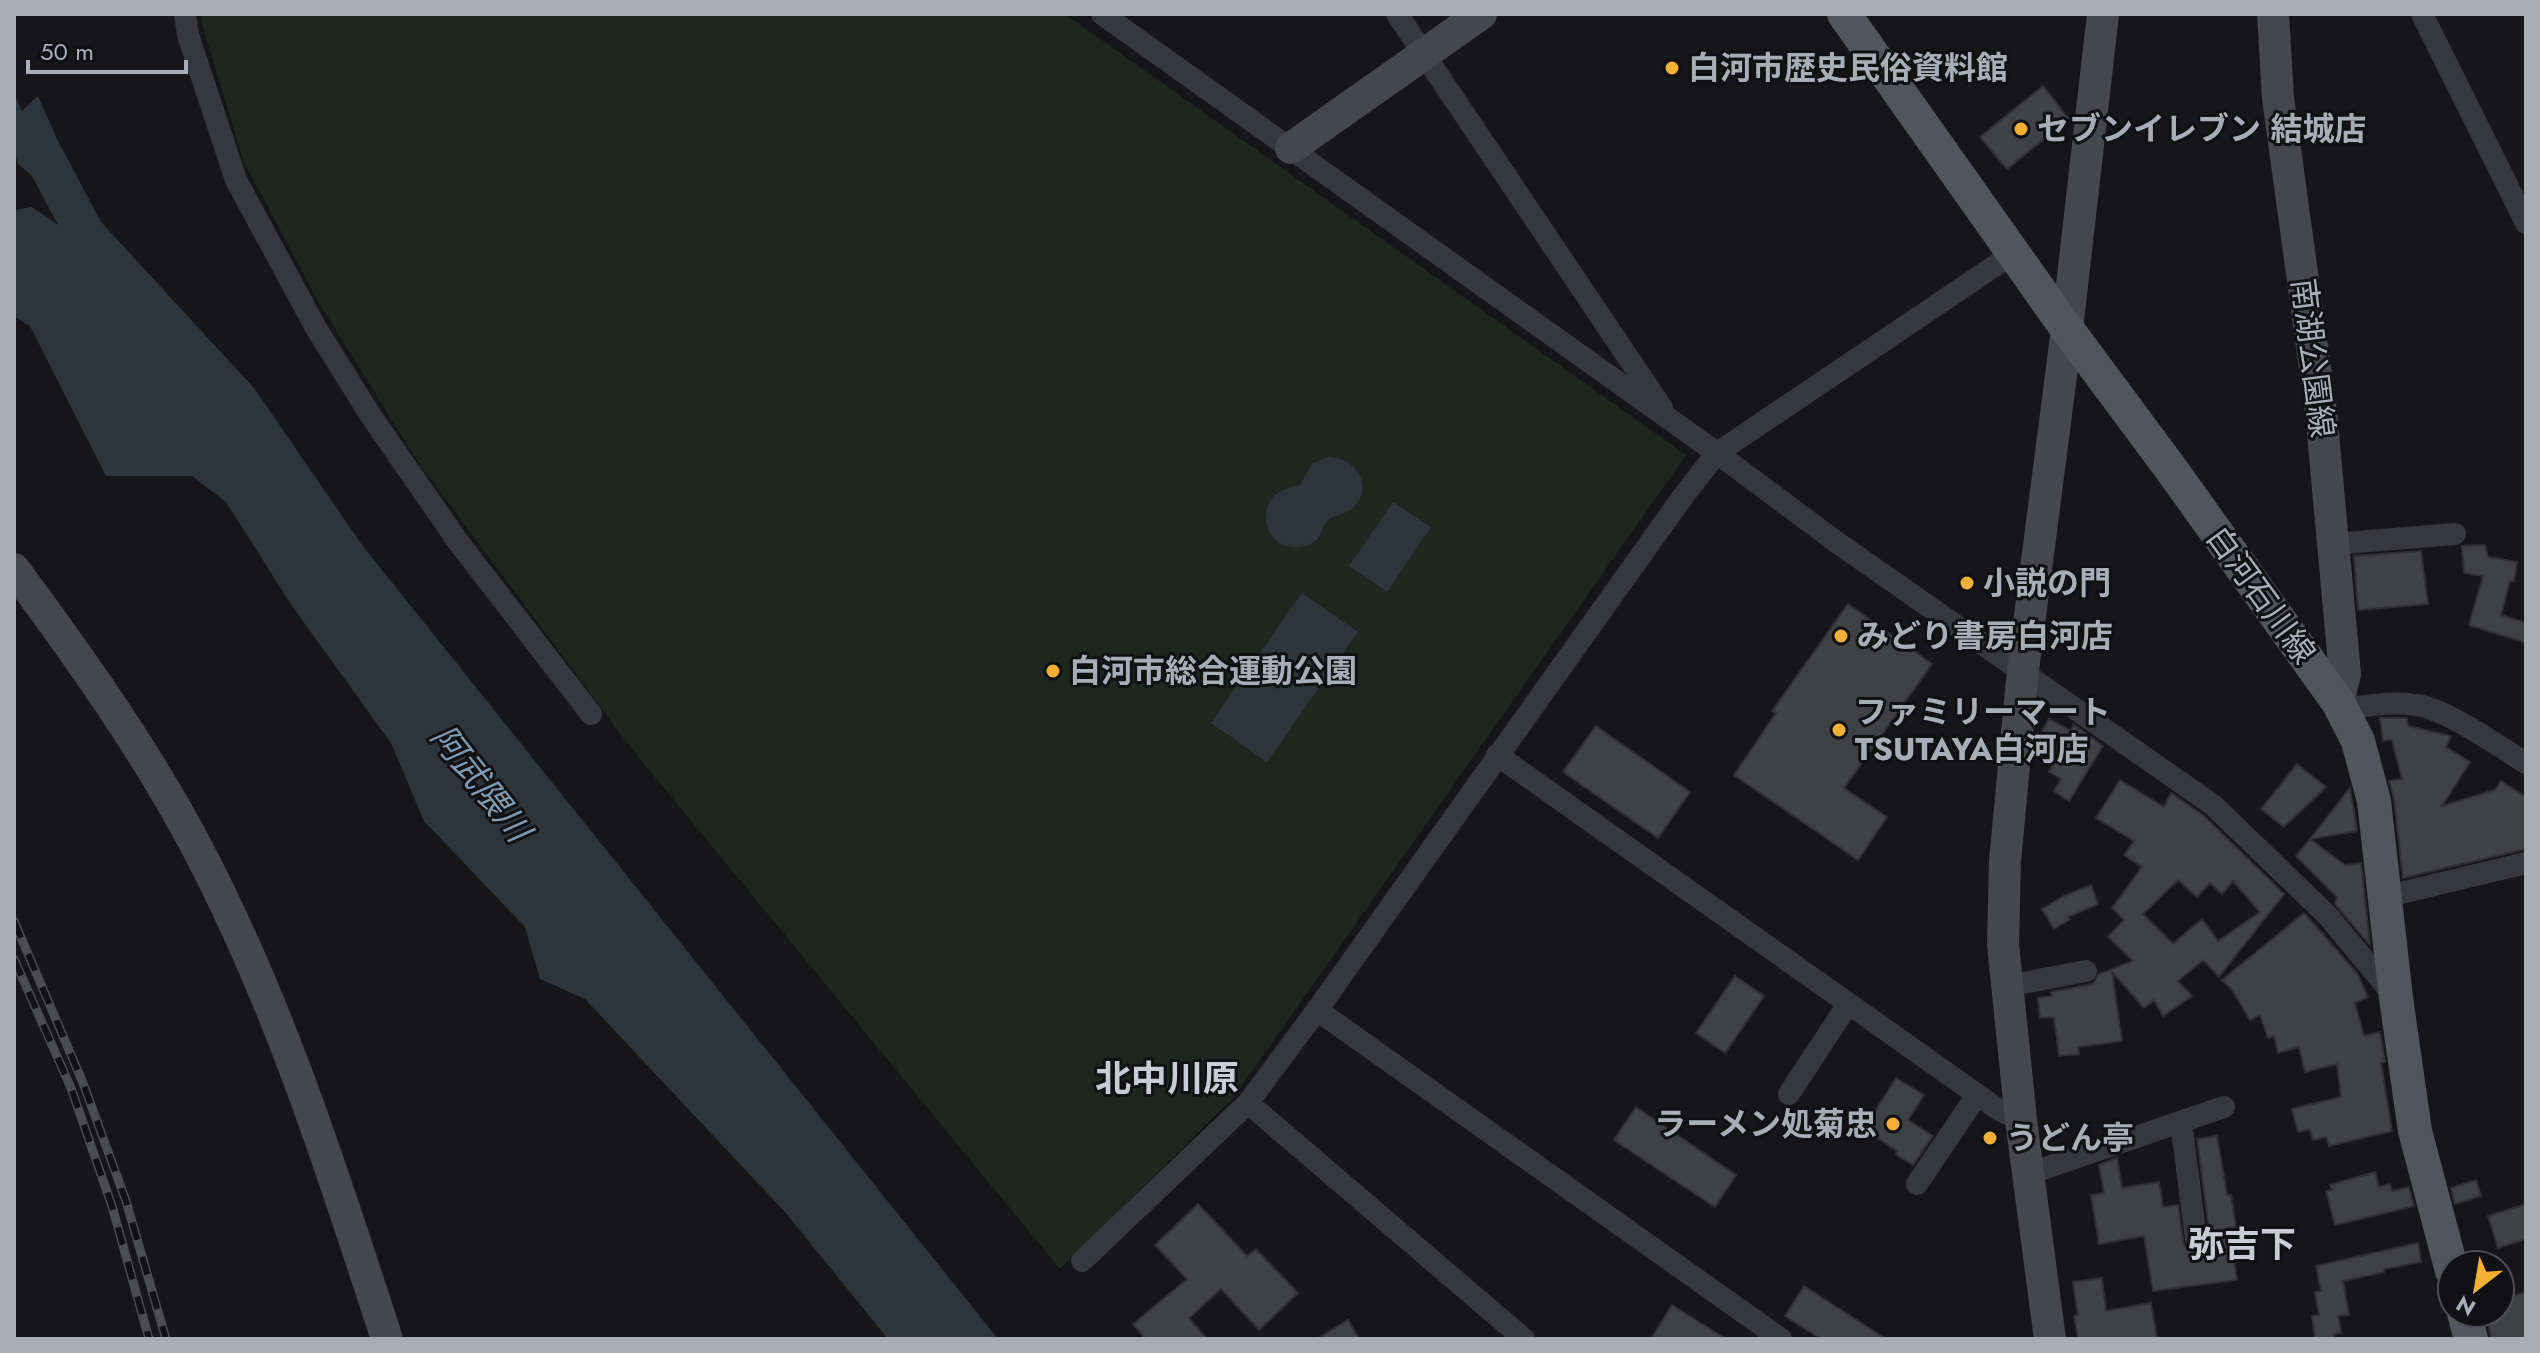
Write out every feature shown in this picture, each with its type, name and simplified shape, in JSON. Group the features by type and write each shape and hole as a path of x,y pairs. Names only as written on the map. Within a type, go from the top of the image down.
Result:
{"main road":[{"name":"白河石川線","path":"1844,14 2340,706 2358,741 2374,801 2396,998 2415,1131 2446,1249"}],"street":[{"path":"185,14 188,35 236,180 316,328 371,416 459,543 591,714"},
{"path":"1102,14 1717,453 1835,541 2213,805 2328,916 2396,998"},
{"path":"1397,14 1670,420"},
{"path":"1291,148 1481,14"},
{"path":"2050,1339 2021,1120 2003,944 2005,861 2023,670 2103,14"},
{"name":"南湖公園線","path":"2273,14 2278,98 2321,412 2345,674 2340,706"},
{"path":"2422,14 2526,223"},
{"path":"1082,1261 1248,1103 1717,453 2014,253"},
{"path":"2333,544 2455,534"},
{"path":"14,569 119,715 194,843 262,984 323,1145 387,1339"},
{"path":"2340,706 2416,705 2435,710 2526,763"},
{"path":"1497,755 1977,1095 2021,1120"},
{"path":"2384,897 2526,863"},
{"path":"2007,986 2086,971"},
{"path":"1789,1094 1848,1004"},
{"path":"1317,1010 1781,1339"},
{"path":"1917,1184 1977,1095"},
{"path":"1248,1103 1524,1339"},
{"path":"2028,1174 2224,1107"},
{"path":"2181,1122 2196,1238"}],"shaded area":[{"name":"白河市総合運動公園","path":"201,14 1065,14 1686,455 1233,1098 1060,1269 631,748 418,462 319,303 243,160"}],"water":[{"name":"阿武隈川","path":"14,94 22,111 38,96 101,222 254,388 362,545 998,1339 888,1339 785,1212 585,999 540,979 525,927 424,821 391,743 292,606 226,502 192,476 106,476 30,326 14,316 14,210 32,207 58,225 32,176 18,164 14,150"},
{"path":"1327,457 1346,461 1358,473 1362,481 1360,498 1351,510 1330,519 1313,543 1293,547 1280,543 1267,526 1269,503 1278,493 1300,485 1312,464"},
{"path":"1393,502 1431,527 1387,592 1349,566"},
{"path":"1302,593 1358,632 1267,762 1211,723"}],"building":[{"path":"2043,86 2069,119 2007,169 1980,137"},
{"path":"2485,545 2488,557 2517,562 2514,581 2510,581 2501,615 2526,623 2526,643 2469,625 2483,576 2464,573 2462,546"},
{"path":"2421,551 2428,604 2358,610 2354,556"},
{"path":"1848,604 1932,664 1844,788 1887,817 1858,860 1734,775 1776,713 1772,711"},
{"path":"2380,718 2407,718 2408,726 2451,736 2446,747 2470,762 2442,806 2495,790 2501,781 2526,797 2526,849 2403,878 2389,781 2402,779 2392,740 2383,741"},
{"path":"2049,719 2071,731 2074,725 2103,746 2069,801 2054,791 2061,779 2049,772 2059,756 2053,752 2058,743 2041,733"},
{"path":"1596,726 1690,792 1658,838 1563,772"},
{"path":"2297,764 2326,787 2284,827 2261,809"},
{"path":"2120,780 2164,807 2171,793 2204,816 2284,894 2219,977 2203,960 2178,981 2192,996 2163,1016 2154,1000 2144,1008 2112,972 2122,1041 2078,1047 2079,1054 2059,1056 2054,1017 2040,1018 2038,998 2052,996 2051,992 2093,984 2099,974 2133,961 2108,937 2124,920 2112,908 2142,867 2124,855 2134,841 2096,818","holes":["2178,880 2197,897 2210,883 2222,894 2233,881 2260,912 2218,941 2202,919 2173,944 2143,914"]},
{"path":"2350,788 2357,831 2310,839"},
{"path":"2310,839 2345,865 2361,863 2370,945 2335,904 2337,897 2296,856"},
{"path":"2091,885 2098,904 2068,917 2070,919 2054,929 2042,909"},
{"path":"2304,913 2357,973 2368,997 2355,1003 2364,1036 2380,1032 2385,1062 2381,1063 2392,1131 2329,1146 2326,1137 2313,1140 2310,1129 2298,1132 2292,1109 2341,1097 2337,1064 2305,1072 2299,1047 2278,1053 2274,1036 2268,1038 2260,1015 2250,1020 2233,991 2222,980"},
{"path":"1735,976 1764,996 1725,1053 1696,1033"},
{"path":"1896,1078 1924,1095 1908,1120 1933,1136 1913,1165 1864,1129"},
{"path":"1636,1107 1736,1175 1715,1207 1614,1140"},
{"path":"2217,1136 2236,1227 2229,1228 2237,1280 2153,1291 2144,1236 2099,1244 2091,1195 2104,1193 2099,1165 2117,1158 2122,1188 2159,1182 2163,1207 2178,1205 2184,1246 2199,1252 2209,1244 2210,1236 2197,1139"},
{"path":"2375,1172 2379,1187 2390,1184 2392,1191 2409,1187 2414,1206 2335,1225 2326,1191 2332,1190 2330,1185"},
{"path":"2476,1180 2481,1196 2455,1204 2451,1188"},
{"path":"1198,1204 1247,1256 1256,1249 1298,1293 1259,1330 1221,1289 1189,1318 1207,1339 1146,1339 1133,1324 1187,1279 1155,1245"},
{"path":"2526,1204 2526,1239 2498,1248 2488,1216"},
{"path":"2418,1243 2421,1262 2343,1281 2349,1315 2338,1316 2341,1333 2334,1334 2335,1339 2315,1339 2312,1316 2319,1315 2315,1292 2321,1291 2316,1266"},
{"path":"2102,1278 2106,1311 2151,1303 2157,1339 2078,1339 2073,1282"},
{"path":"1804,1286 1886,1339 1821,1339 1785,1316"},
{"path":"2526,1292 2526,1339 2492,1339 2489,1329 2516,1329 2516,1295"},
{"path":"1672,1305 1726,1339 1651,1339"},
{"path":"1348,1320 1359,1339 1317,1339"}],"railway":[{"path":"14,921 83,1083 126,1201 166,1339"},
{"path":"14,959 71,1088 112,1206 149,1339"}],"place":[{"name":"白河市歴史民俗資料館","path":"1672,68"},
{"name":"セブンイレブン 結城店","path":"2021,129"},
{"name":"小説の門","path":"1967,583"},
{"name":"みどり書房白河店","path":"1841,636"},
{"name":"白河市総合運動公園","path":"1053,671"},
{"name":"ファミリーマート TSUTAYA白河店","path":"1839,730"},
{"name":"ラーメン処菊忠","path":"1893,1124"},
{"name":"うどん亭","path":"1990,1138"}],"district":[{"name":"北中川原","path":"1167,1078"},
{"name":"弥吉下","path":"2242,1244"}]}
